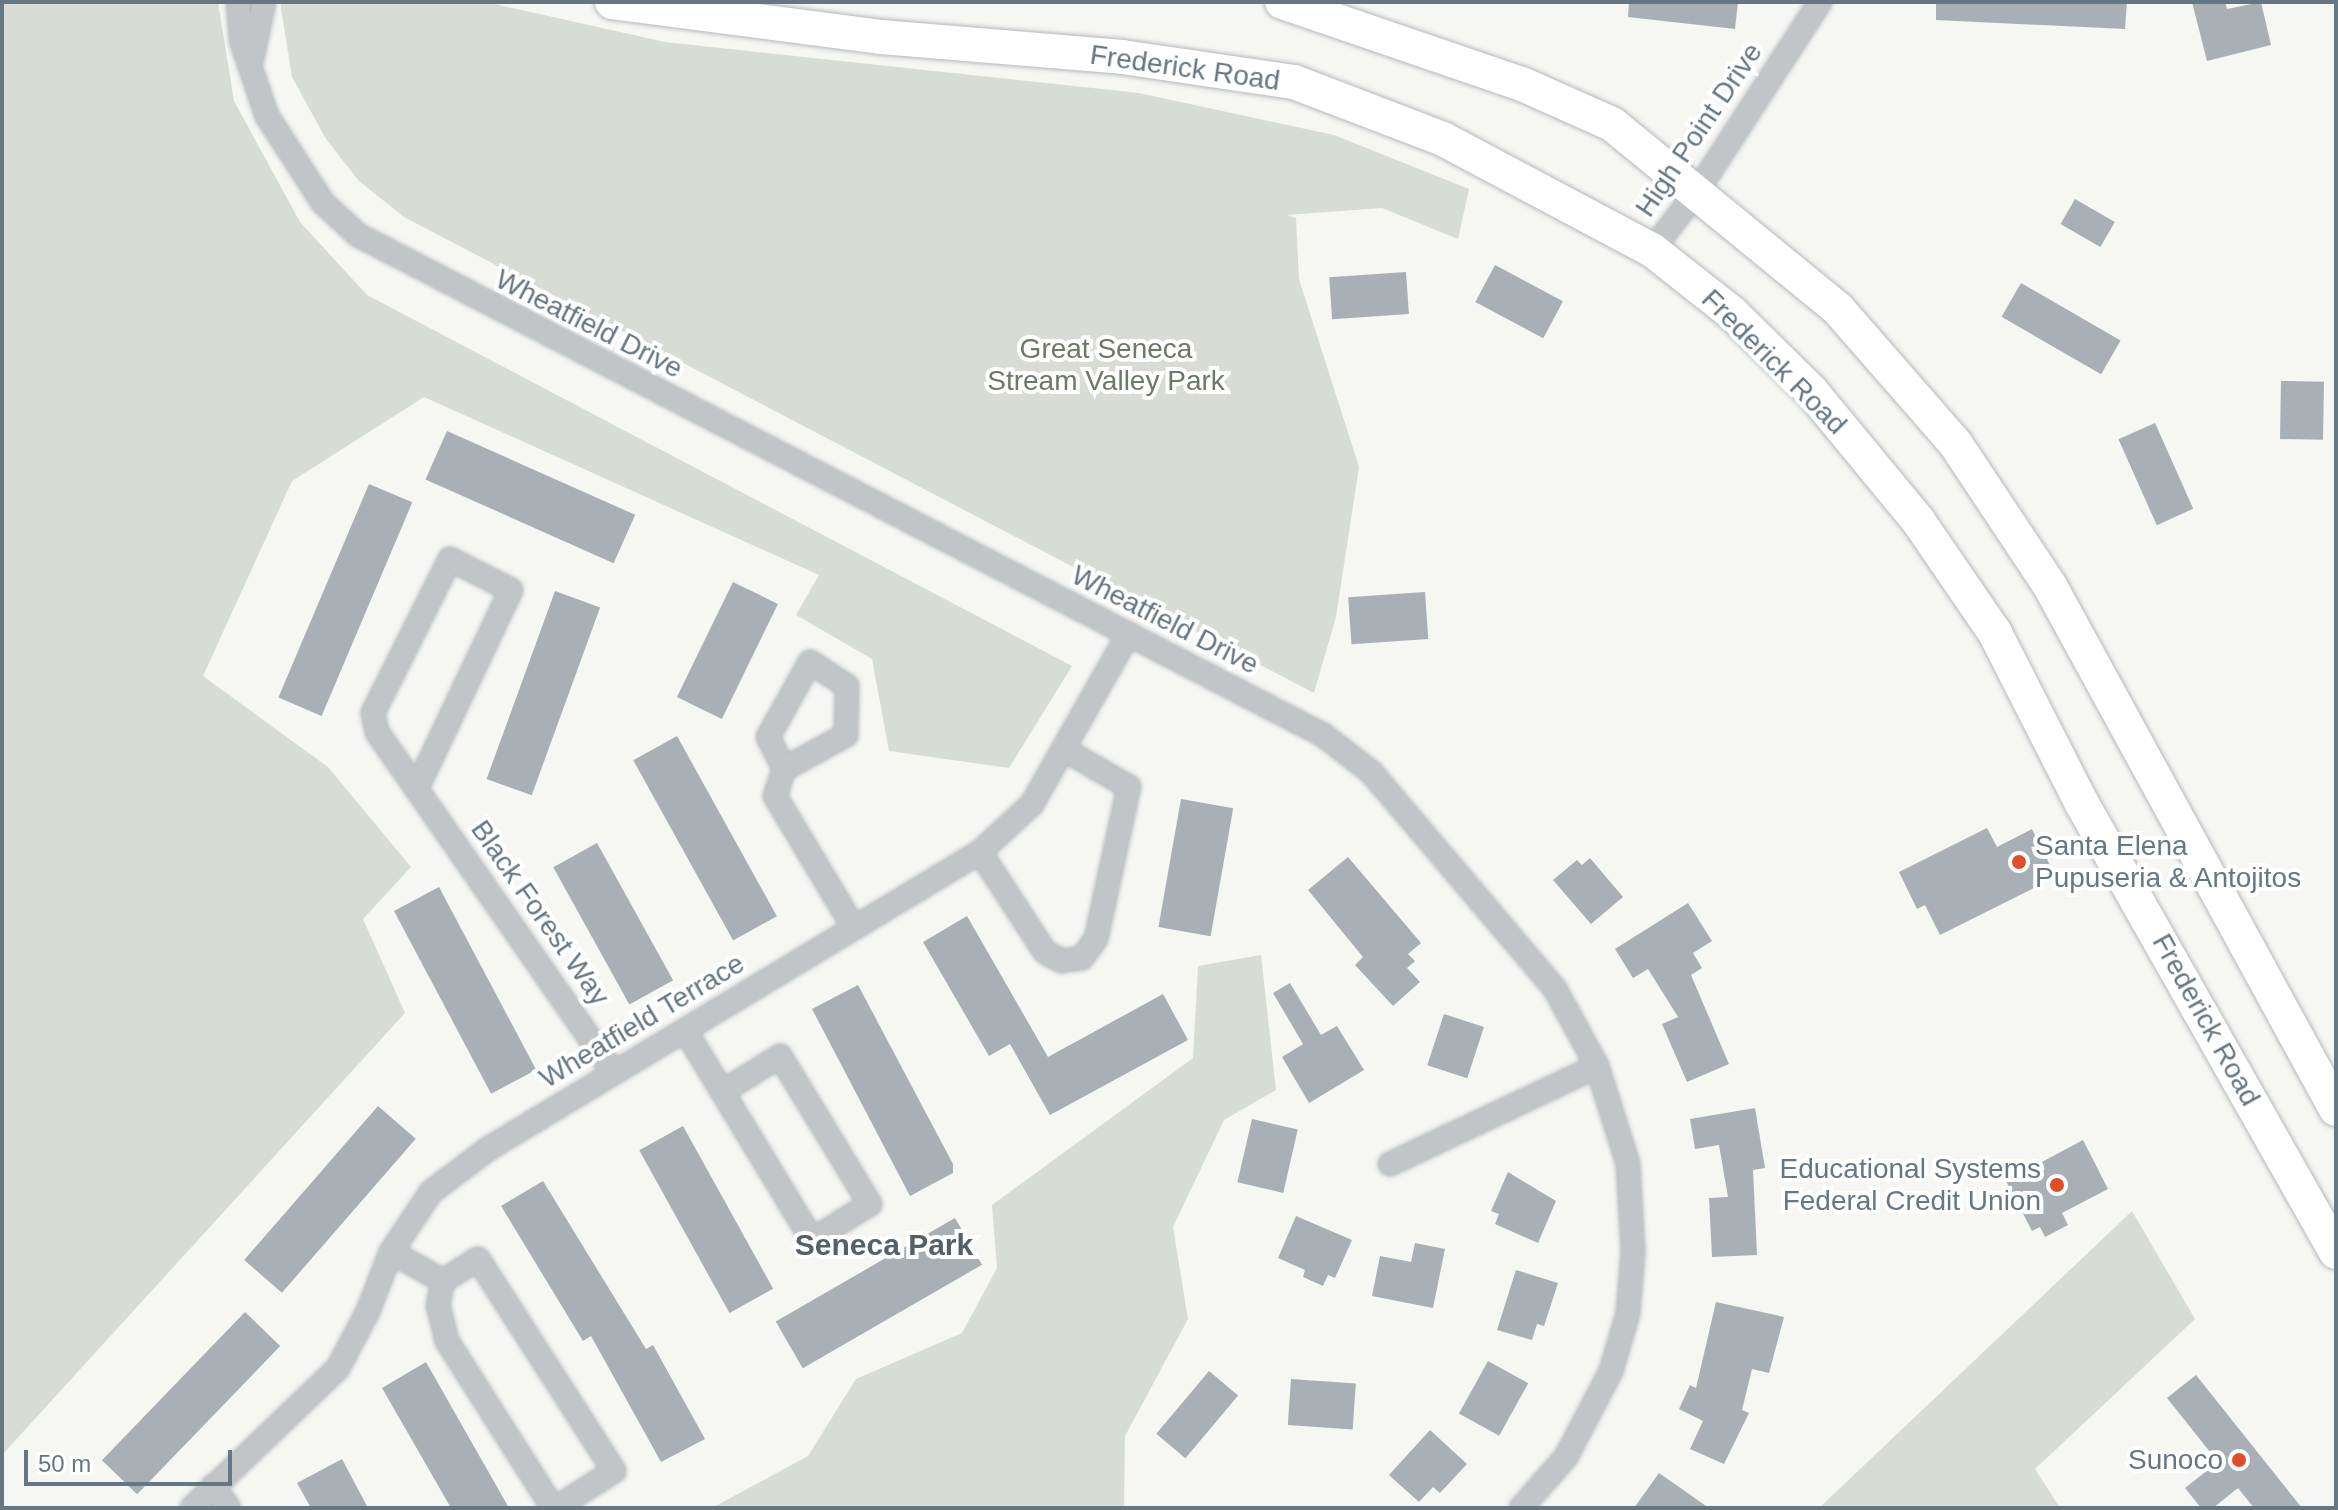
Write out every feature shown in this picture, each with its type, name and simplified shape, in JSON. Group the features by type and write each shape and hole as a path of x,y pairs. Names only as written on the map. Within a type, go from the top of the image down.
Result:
{"main road":[{"name":"Frederick Road","path":"612,2 881,37 1122,57 1294,82 1443,139 1652,250 1732,313 1812,392 1919,522 1995,633 2081,802 2336,1252"},
{"path":"1282,2 1522,84 1612,124 1838,309 1914,391 1978,475 2050,586 2336,1109"}],"street":[{"name":"Wheatfield Drive","path":"238,2 241,40 252,59 267,116 294,164 323,203 358,235 1323,735 1371,772 1555,989 1597,1066 1628,1164 1633,1252 1628,1313 1611,1371 1566,1457 1521,1508"},
{"name":"Wheatfield Drive","path":"252,59 264,2"},
{"name":"High Point Drive","path":"1652,250 1696,193 1820,2"},
{"name":"Black Forest Way","path":"417,788 511,590 450,559 373,713 377,732 614,1073"},
{"name":"Wheatfield Terrace","path":"192,1508 338,1368 362,1325 391,1252 431,1192 488,1149 980,852 1032,804 1128,635"},
{"path":"784,769 768,737 810,662 847,686 846,735 784,769 775,796 854,928"},
{"path":"980,852 1045,952 1062,961 1082,958 1096,939 1129,787 1065,750"},
{"path":"685,1030 722,1092 812,1240 870,1204 780,1056 722,1092"},
{"path":"1390,1164 1597,1066"},
{"path":"391,1252 443,1281"},
{"path":"478,1259 614,1471 554,1508 447,1341 438,1306 443,1281 478,1259"},
{"path":"213,1486 229,1508"}],"green space":[{"path":"2,2 218,2 234,101 300,222 367,295 1072,666 1009,768 889,751 872,659 796,615 819,575 424,397 292,481 203,676 328,767 411,867 363,919 405,1013 2,1455"},
{"name":"Great Seneca Stream Valley Park","path":"280,2 485,2 665,42 1139,93 1334,135 1469,189 1458,239 1382,208 1287,215 1296,218 1299,279 1359,467 1336,617 1314,693 404,217 359,181 326,139 292,77"},
{"path":"1261,955 1276,1090 1224,1120 1173,1227 1188,1319 1125,1436 1124,1508 712,1508 808,1456 856,1379 962,1333 997,1268 992,1205 1193,1058 1198,966"},
{"path":"2132,1211 2195,1319 2035,1469 2060,1508 1819,1508"}],"building":[{"path":"1629,2 1738,2 1735,29 1628,17"},
{"path":"1936,2 2127,2 2125,29 1936,20"},
{"path":"2192,2 2225,2 2227,9 2261,2 2271,45 2207,61"},
{"path":"2075,199 2115,222 2100,247 2060,224"},
{"path":"1495,265 1563,301 1543,338 1475,302"},
{"path":"1406,272 1409,314 1332,319 1329,277"},
{"path":"2021,283 2121,340 2101,374 2002,317"},
{"path":"2281,381 2324,382 2323,440 2280,439"},
{"path":"2155,423 2193,509 2157,525 2118,439"},
{"path":"447,431 635,515 614,563 425,479"},
{"path":"369,484 412,502 322,716 278,698"},
{"path":"733,582 778,604 722,719 677,697"},
{"path":"555,591 600,607 532,795 487,779"},
{"path":"1425,592 1428,639 1351,644 1348,597"},
{"path":"677,736 777,916 733,940 633,760"},
{"path":"1181,799 1233,808 1211,936 1158,927"},
{"path":"1987,828 1997,847 2032,829 2056,877 1940,935 1925,905 1917,909 1899,872"},
{"path":"597,843 673,980 629,1005 553,867"},
{"path":"1348,857 1421,943 1408,954 1415,961 1407,968 1420,982 1393,1006 1355,965 1363,957 1308,890"},
{"path":"1590,858 1623,897 1591,924 1553,880 1577,860 1582,865"},
{"path":"439,887 536,1070 491,1094 394,911"},
{"path":"1688,903 1712,941 1693,953 1702,968 1691,975 1729,1064 1687,1082 1662,1024 1678,1017 1648,969 1633,978 1615,949"},
{"path":"967,916 1048,1057 1163,994 1188,1040 1050,1115 1010,1044 989,1056 923,942"},
{"path":"1290,983 1321,1035 1337,1026 1364,1070 1309,1103 1282,1057 1303,1044 1273,993"},
{"path":"858,985 953,1164 953,1173 910,1196 812,1009"},
{"path":"1444,1014 1484,1027 1467,1078 1427,1065"},
{"path":"378,1106 416,1139 282,1293 244,1260"},
{"path":"1755,1108 1765,1168 1753,1170 1757,1255 1712,1257 1709,1198 1728,1197 1719,1145 1695,1149 1690,1119"},
{"path":"1252,1119 1298,1130 1283,1193 1237,1182"},
{"path":"683,1126 773,1289 729,1313 639,1150"},
{"name":"Educational Systems Federal Credit Union","path":"2083,1140 2108,1189 2062,1213 2068,1225 2045,1237 2040,1227 2032,1231 2006,1181"},
{"path":"1508,1172 1556,1201 1538,1243 1495,1224 1499,1214 1491,1211"},
{"path":"543,1181 646,1349 653,1345 705,1439 661,1462 591,1336 583,1341 501,1206"},
{"path":"1296,1216 1352,1240 1335,1278 1328,1275 1323,1286 1303,1277 1305,1270 1278,1258"},
{"path":"955,1218 982,1265 803,1368 776,1322"},
{"path":"1415,1243 1445,1249 1433,1308 1372,1296 1380,1256 1411,1262"},
{"path":"1516,1270 1558,1283 1544,1326 1537,1324 1532,1340 1497,1330"},
{"path":"1716,1302 1784,1317 1769,1373 1752,1369 1742,1410 1749,1413 1724,1464 1690,1449 1703,1421 1679,1409 1690,1385 1696,1388"},
{"path":"245,1312 280,1346 137,1494 102,1460"},
{"path":"1488,1361 1528,1383 1499,1436 1459,1413"},
{"path":"426,1362 509,1508 451,1508 382,1388"},
{"path":"1209,1371 1238,1395 1185,1458 1156,1434"},
{"path":"2196,1375 2302,1508 2254,1508 2238,1488 2213,1508 2201,1508 2185,1488 2218,1462 2167,1398"},
{"path":"1291,1379 1356,1384 1353,1429 1288,1425"},
{"path":"1430,1430 1467,1464 1440,1493 1433,1487 1419,1502 1389,1475"},
{"path":"342,1459 368,1508 311,1508 297,1483"},
{"path":"1659,1473 1709,1508 1634,1508"}],"place":[{"name":"Santa Elena Pupuseria & Antojitos","path":"2019,862"},
{"name":"Educational Systems Federal Credit Union","path":"2057,1185"},
{"name":"Sunoco","path":"2239,1460"}],"district":[{"name":"Seneca Park","path":"884,1245"}]}
